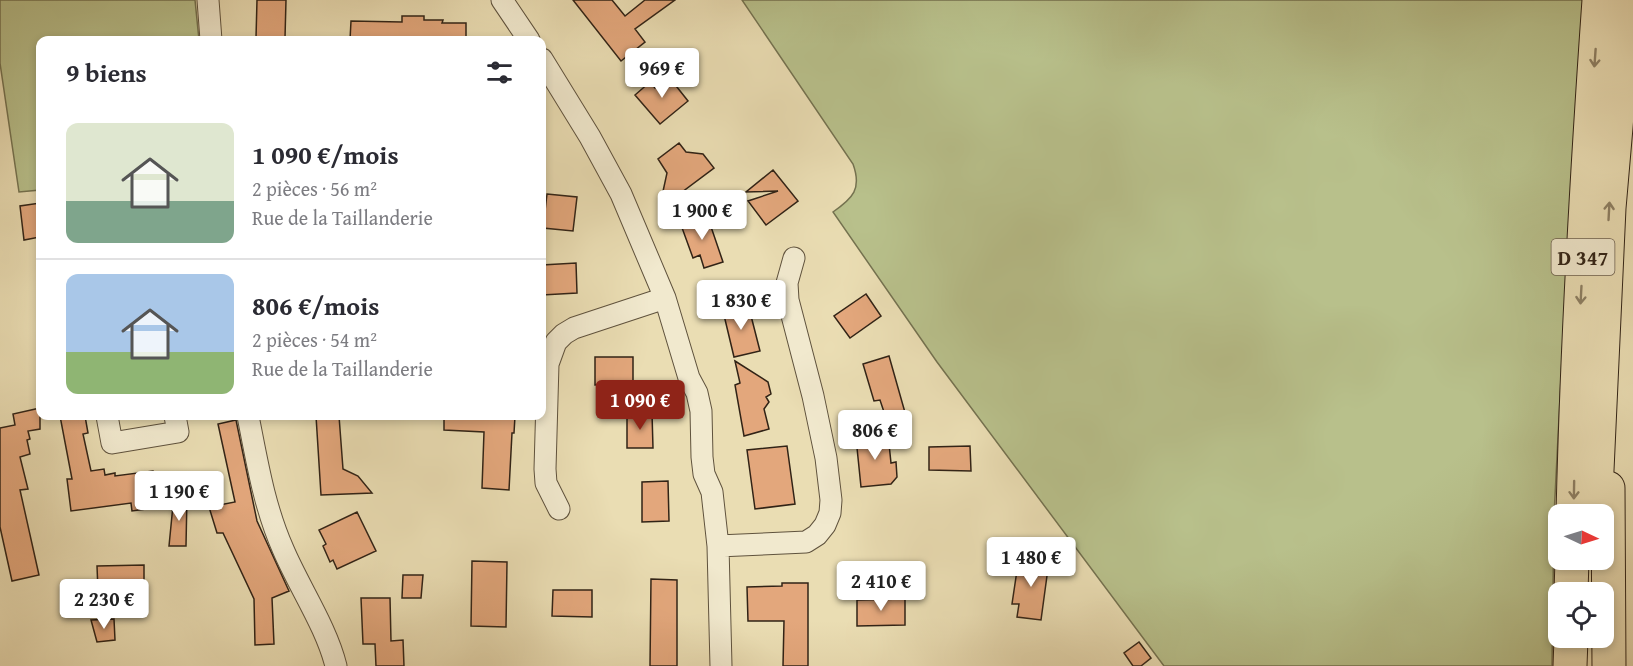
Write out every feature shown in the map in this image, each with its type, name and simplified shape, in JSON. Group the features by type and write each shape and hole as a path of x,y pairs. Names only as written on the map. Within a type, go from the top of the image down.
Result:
{"highway":[{"name":"D 347","path":"1573,504 1579,322 1599,0"},
{"name":"D 347","path":"1596,504 1609,208 1627,0"},
{"path":"1600,417 1607,467 1609,666"},
{"path":"1570,666 1571,648"},
{"path":"1590,666 1591,648"}],"street":[{"path":"208,0 211,36"},
{"path":"502,0 526,36"},
{"path":"546,66 612,176 633,220 665,298 689,378 697,393 701,411 702,457 712,492 718,546 721,666"},
{"path":"718,546 806,542 817,535 825,525 830,513 831,500 826,458 813,396 788,300 787,283 794,258"},
{"path":"559,509 546,483 545,469 549,339 574,328 665,298"},
{"path":"108,420 111,443 178,432 176,420"},
{"path":"249,420 265,502 283,548 330,647 336,666"}],"green space":[{"path":"0,0 195,0 199,36 36,36 36,190 19,192 0,63"},
{"path":"742,0 1584,0 1569,221 1555,504 1548,504 1548,570 1553,570 1553,582 1548,582 1548,648 1552,648 1552,666 1164,666 937,362 833,212 854,192 856,173 853,164"}],"building":[{"path":"257,0 286,0 285,36 256,36"},
{"path":"573,0 612,0 625,16 645,0 675,0 635,29 645,42 621,61"},
{"path":"402,16 424,16 424,20 443,20 442,23 466,23 466,36 350,36 351,21 402,22"},
{"path":"669,77 688,101 660,124 635,95 650,82 655,88"},
{"path":"679,143 686,152 703,154 714,168 678,195 662,196 667,173 658,159"},
{"path":"773,170 798,201 766,225 748,201 778,191 746,192"},
{"path":"547,194 577,197 573,231 546,228"},
{"path":"36,204 36,238 24,240 20,206"},
{"path":"707,215 723,262 704,268 700,255 693,258 681,225"},
{"path":"576,263 577,293 546,295 546,265"},
{"path":"866,294 881,316 850,338 834,316"},
{"path":"748,304 760,351 734,357 723,311"},
{"path":"889,356 906,416 887,421 880,400 874,401 863,364"},
{"path":"595,357 633,357 633,384 595,385"},
{"path":"735,361 768,382 771,394 766,397 769,402 764,409 769,429 744,436 735,385 740,383"},
{"path":"36,409 36,420 40,420 40,429 28,431 30,454 20,457 28,489 20,490 39,575 12,581 0,527 0,428 15,425 13,414"},
{"path":"652,413 653,448 627,448 627,414"},
{"path":"61,420 86,420 88,433 83,434 91,471 104,469 105,475 115,473 115,476 153,471 154,476 164,474 169,506 132,511 131,503 71,511 67,479 72,479"},
{"path":"236,420 257,521 289,591 272,598 274,644 255,645 254,599 223,533 217,533 209,507 235,502 218,424"},
{"path":"316,420 339,420 343,469 358,476 372,493 321,495"},
{"path":"444,420 515,420 509,490 482,488 484,432 444,430"},
{"path":"888,434 891,463 896,462 897,477 891,484 861,487 856,438"},
{"path":"787,446 795,504 755,509 747,450"},
{"path":"970,446 971,471 929,470 929,447"},
{"path":"668,481 669,521 642,522 642,482"},
{"path":"174,495 187,495 186,546 169,546"},
{"path":"357,512 376,551 337,569 333,560 330,562 323,546 326,544 319,530"},
{"path":"1019,557 1049,561 1041,620 1017,617 1019,604 1012,604"},
{"path":"472,561 507,562 506,627 471,626"},
{"path":"144,565 144,589 98,591 97,566"},
{"path":"403,575 423,575 421,598 402,598"},
{"path":"651,579 677,580 677,666 650,666"},
{"path":"782,583 808,583 808,666 783,666 784,621 748,621 747,587 782,586"},
{"path":"553,590 592,590 592,617 552,616"},
{"path":"361,598 390,598 391,641 403,640 404,666 376,666 375,644 363,644"},
{"path":"905,599 905,625 857,626 857,600"},
{"path":"114,619 115,640 97,642 91,620"},
{"path":"1139,642 1151,658 1141,666 1133,666 1124,653"}]}
